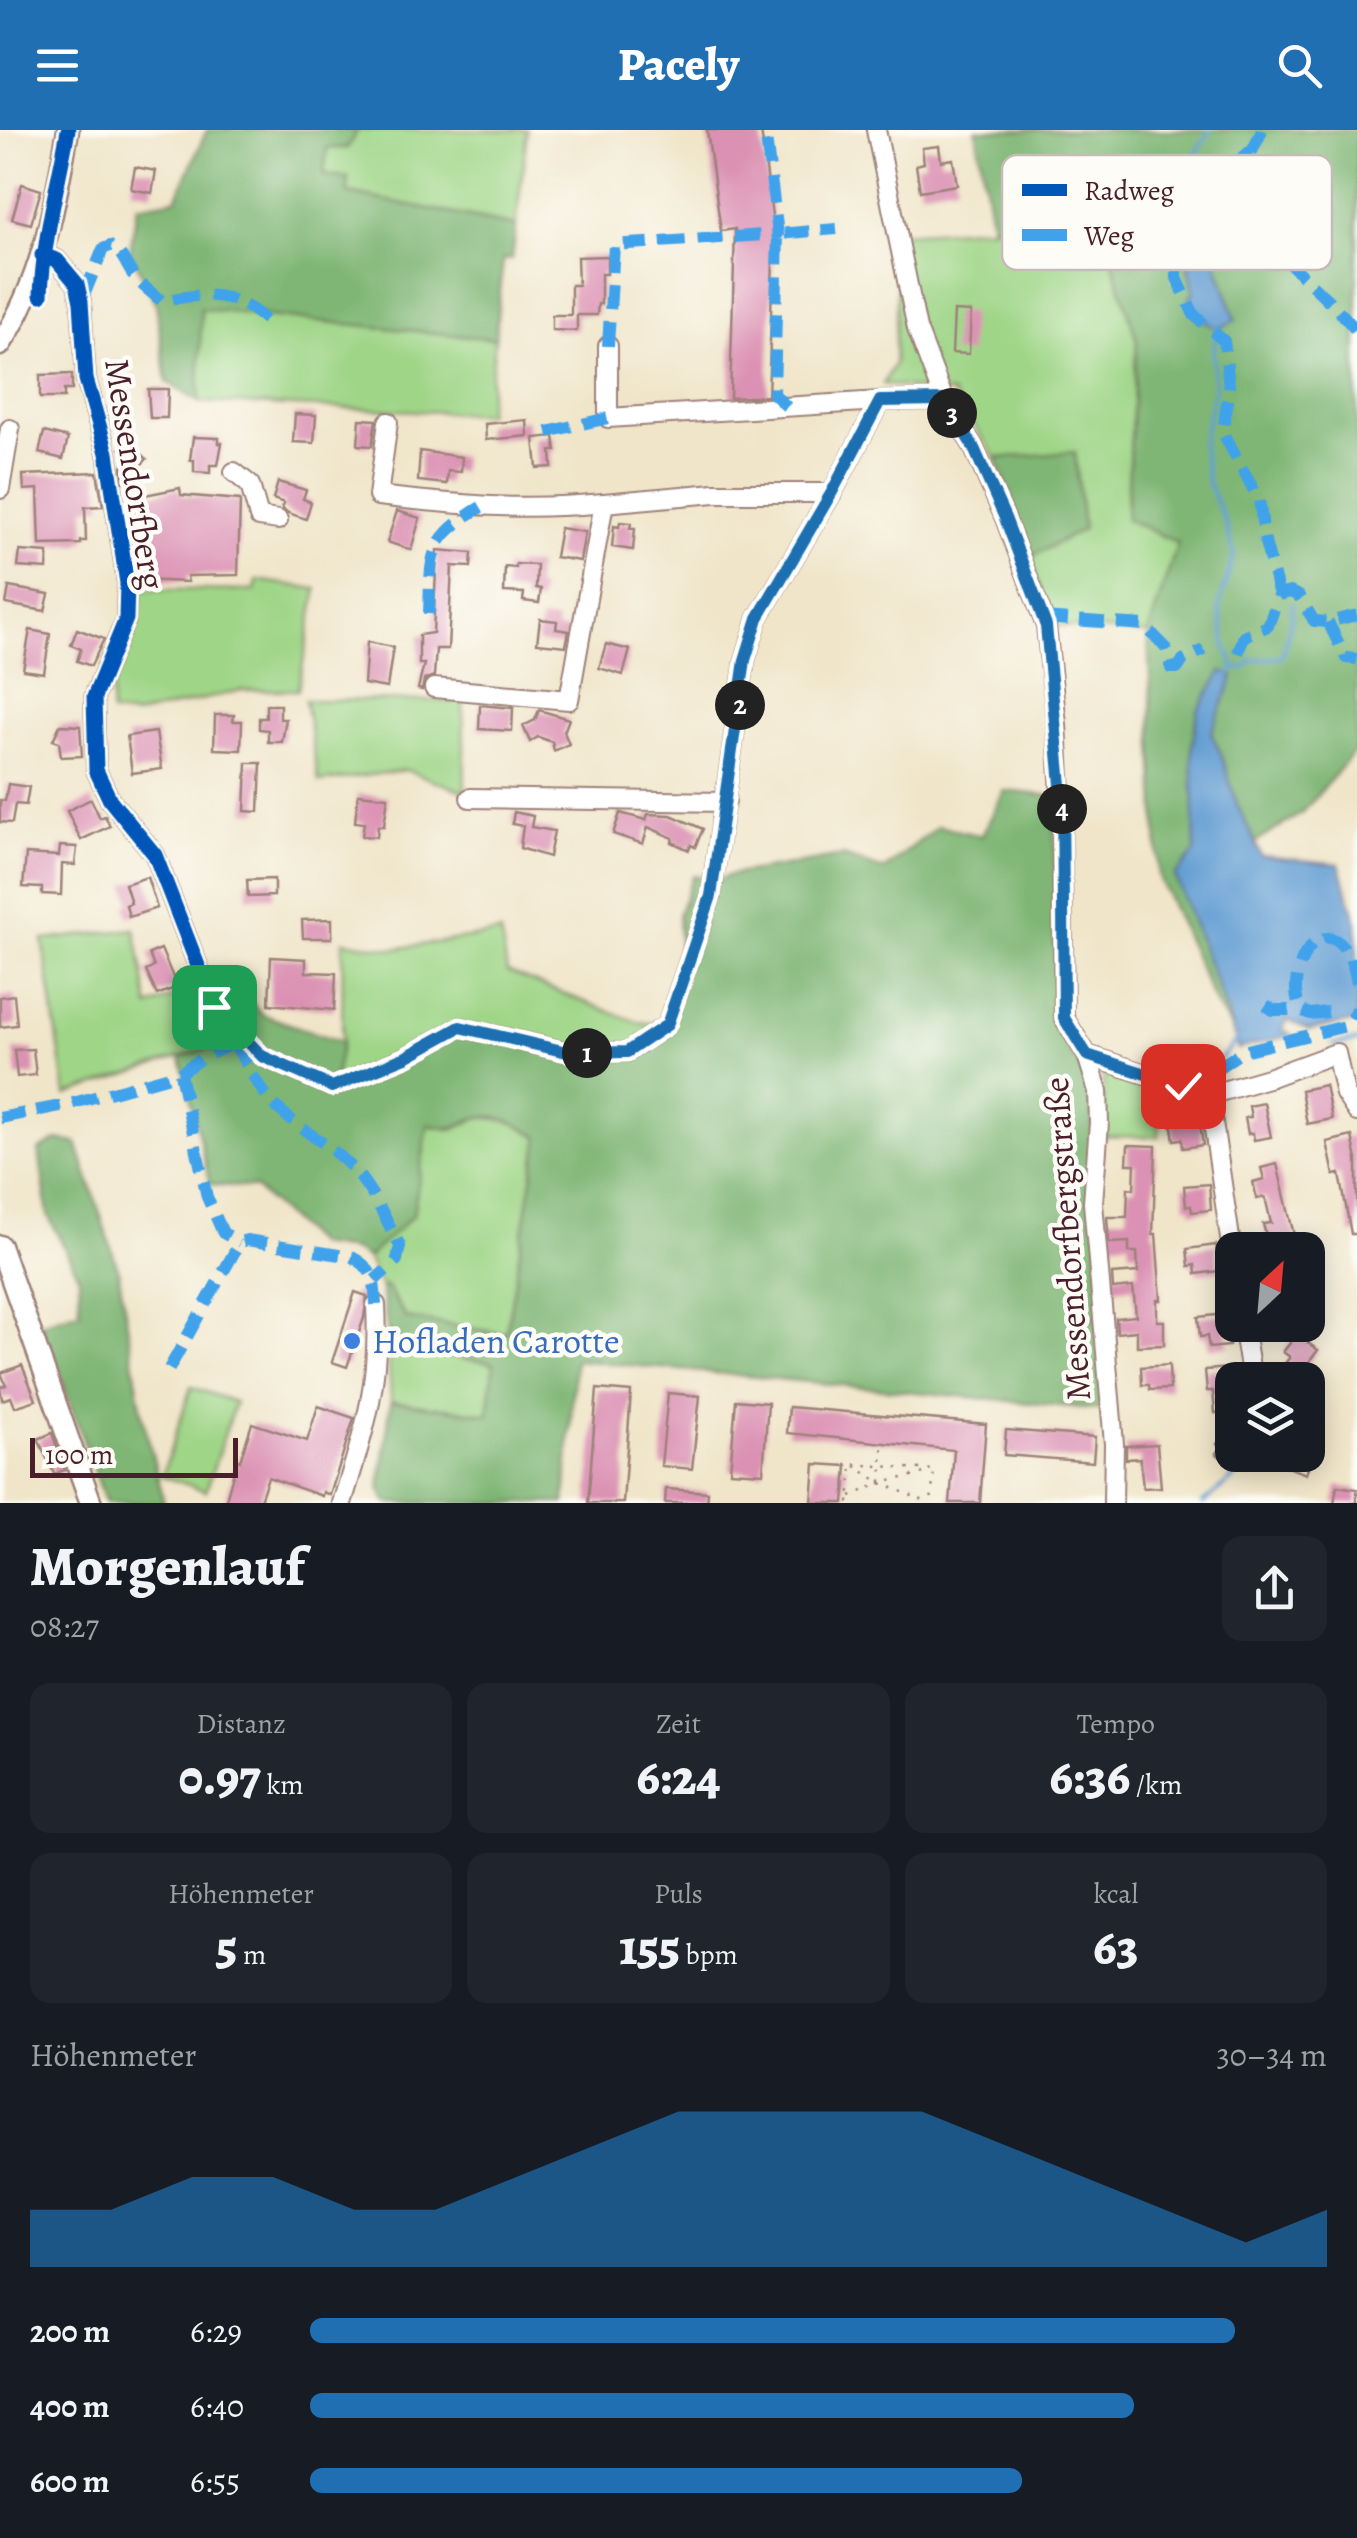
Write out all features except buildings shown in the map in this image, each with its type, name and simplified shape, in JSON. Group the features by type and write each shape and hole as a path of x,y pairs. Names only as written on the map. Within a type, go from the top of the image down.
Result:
{"main road":[{"path":"0,345 24,301 42,255 56,205 68,130"},
{"path":"0,1246 91,1503"}],"street":[{"path":"608,346 608,418 944,400 917,329 876,130"},
{"name":"Messendorfberg","path":"42,255 57,260 76,284 83,309 86,380 107,453 127,583 126,619 94,697 96,770 110,800 154,855 214,1007 262,1056 332,1087 406,1057 460,1027 571,1053 627,1052 667,1025 711,896 745,660 758,618 880,401"},
{"name":"Messendorfbergstraße","path":"944,400 973,446 1046,626 1062,795 1064,1018 1087,1055 1098,1091 1093,1203 1114,1444 1113,1503"},
{"path":"388,422 378,496 481,508 542,509 715,492 832,492"},
{"path":"0,489 10,429"},
{"path":"234,472 250,485 259,517 278,520"},
{"path":"434,688 569,700 604,503"},
{"path":"470,798 726,802"},
{"path":"1087,1055 1209,1095 1336,1053 1345,1094 1357,1112"},
{"path":"1209,1095 1229,1232"},
{"path":"342,1503 373,1402 379,1353 376,1305"}],"path":[{"path":"882,1483 883,1443"},
{"path":"845,1464 934,1470"},
{"path":"852,1464 882,1483 930,1503 934,1470"},
{"path":"849,1503 852,1464"},
{"path":"849,1496 934,1470"}],"green space":[{"path":"207,130 358,130 347,148 327,148 324,175 348,177 348,193 516,226 512,259 503,260 495,339 201,309 199,402 167,382 156,304 130,250 137,206 176,199"},
{"path":"358,130 527,130 516,226 348,193 324,175 327,147 347,148"},
{"path":"976,130 1357,130 1357,749 1302,813 1240,852 1236,1045 1235,1034 1215,1003 1159,877 1148,634 1178,543 1126,519 1137,341 1115,270 1188,270 1194,293 1231,310 1219,270 1332,270 1332,155 1002,155 1002,225 992,227"},
{"path":"1002,225 1002,270 1116,270 1137,341 1126,519 1178,543 1148,634 1051,625 1031,557 1083,529 1075,453 996,458 952,394 883,384 894,364 898,262 891,234"},
{"path":"200,309 495,339 487,414 199,402"},
{"path":"1075,452 1083,529 1031,557 996,458"},
{"path":"257,580 317,589 298,690 242,690 134,716 111,713 116,665 140,589 255,591"},
{"path":"305,700 463,701 465,792 406,770 319,782"},
{"path":"1004,791 1053,796 1057,884 1054,998 1060,1037 1090,1082 1107,1410 575,1360 565,1503 387,1503 380,1489 391,1401 488,1414 494,1363 405,1350 387,1327 381,1287 386,1286 406,1318 506,1334 539,1137 492,1117 476,1118 450,1128 428,1125 413,1215 367,1258 353,1250 317,1245 255,1188 210,1184 181,1058 241,1036 205,984 225,977 263,1015 342,1042 333,1086 460,1027 524,1042 627,1052 667,1025 680,952 678,915 693,876 719,880 843,856 884,870 938,826 982,836"},
{"path":"135,929 149,1007 205,984 242,1036 66,1095 43,940"},
{"path":"501,933 507,972 637,1022 667,1025 627,1052 332,1087 342,1042 343,941 393,949"},
{"path":"1103,1069 1162,1088 1159,1137 1105,1136"},
{"path":"478,1117 512,1121 539,1137 506,1334 406,1318 386,1286 381,1287 367,1258 413,1215 428,1125 454,1130"},
{"path":"57,1140 77,1143 118,1269 142,1414 164,1503 106,1503 41,1323 80,1311 79,1277 48,1215 39,1150"},
{"path":"387,1327 405,1350 494,1362 489,1414 391,1401"},
{"path":"191,1387 235,1402 206,1491 162,1476"}],"water":[{"path":"1189,270 1219,270 1236,320 1217,329 1195,314 1189,297 1194,293"},
{"path":"1222,672 1234,676 1211,733 1261,856 1339,864 1357,923 1357,1021 1309,1030 1287,1019 1282,1029 1291,1035 1238,1049 1175,876 1195,852 1192,748 1198,710"}],"waterway":[{"path":"1196,155 1210,130"},
{"path":"1217,329 1213,354 1215,387 1202,444 1208,484 1234,554 1219,607 1226,648 1235,668 1229,676"},
{"path":"1235,668 1245,668 1252,660 1282,657 1292,604"},
{"path":"1183,1078 1215,1064 1238,1037"},
{"path":"1333,1045 1357,1041"},
{"path":"1203,1503 1238,1472"}],"marked path":[{"path":"608,346 614,245 778,234 765,130"},
{"path":"1250,155 1262,130"},
{"path":"1246,155 1255,147"},
{"path":"787,407 774,394 778,234 837,229"},
{"path":"83,298 103,249 110,246 138,280 162,301 223,297 247,307 274,327"},
{"path":"1177,270 1194,315 1224,341 1229,386 1223,433 1259,500 1279,595 1268,626 1244,636 1238,653"},
{"path":"1298,270 1357,332"},
{"path":"547,432 608,418"},
{"path":"429,614 435,551 450,529 481,507"},
{"path":"1279,595 1290,592 1299,596 1314,621 1357,615"},
{"path":"1043,618 1144,625 1166,648 1171,668 1178,668 1183,660 1204,650"},
{"path":"1328,622 1346,658 1357,659"},
{"path":"1328,1012 1310,1014 1300,1010 1296,990 1298,971 1315,943 1326,938 1338,942 1349,956 1357,983"},
{"path":"1266,1005 1273,1010 1291,1010 1297,1003"},
{"path":"1183,1086 1243,1051 1346,1026 1357,1009"},
{"path":"0,1118 70,1104 180,1073 244,1038"},
{"path":"234,1043 275,1106 348,1163 374,1198 400,1246 397,1260 375,1280"},
{"path":"180,1073 207,1197 223,1233 240,1242"},
{"path":"169,1369 240,1242 352,1257 372,1276 376,1305"}],"cycle path":[{"path":"41,295 48,233 68,130"},
{"path":"42,255 57,260 77,284 86,379 107,453 127,583 126,619 94,697 96,770 110,800 155,855 214,1007 262,1056 332,1087 406,1057 460,1027 571,1053 627,1052 667,1025 711,896 745,660 758,618 832,493 880,401 944,400"}],"place":[{"name":"Hofladen Carotte","path":"352,1341"}],"route":[{"path":"214,1007 262,1056 332,1087 406,1057 460,1027 571,1053 627,1052 667,1025 711,896 745,660 758,618 880,401 944,400 973,446 1046,626 1062,795 1064,1018 1087,1055 1183,1086"}]}
